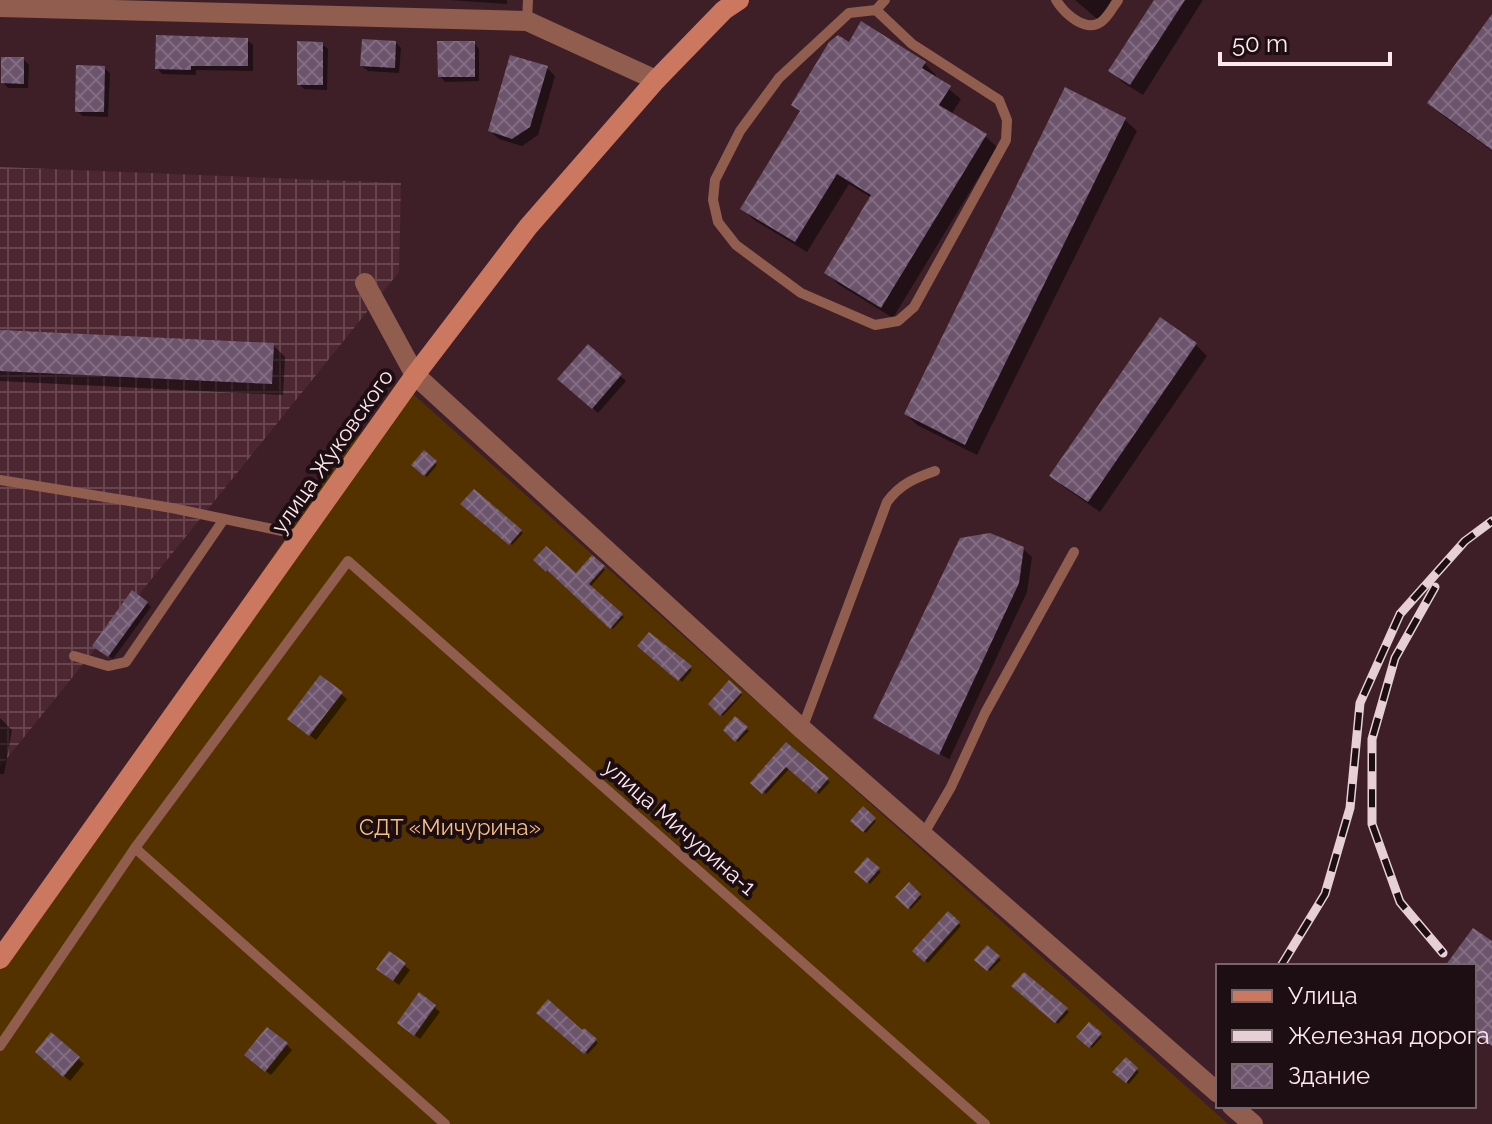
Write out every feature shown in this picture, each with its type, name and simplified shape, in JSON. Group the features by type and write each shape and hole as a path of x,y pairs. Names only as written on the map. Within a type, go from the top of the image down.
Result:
{"main road":[{"name":"улица Жуковского","path":"0,959 415,375 528,227 656,80 724,10 739,0"}],"street":[{"path":"0,7 46,4 528,10 656,80"},
{"path":"365,283 415,375 802,729 1216,1091"},
{"path":"1234,1108 1253,1124"}],"lane":[{"path":"876,10 912,44 999,100 1007,120 1006,140 914,307 898,321 875,325 801,293 736,245 718,222 713,200 715,180 740,131 779,78 849,13 876,10 885,0"},
{"path":"1056,0 1071,17 1096,25 1105,20 1118,0"},
{"path":"802,729 887,502 897,488 935,471"},
{"path":"0,480 301,535"},
{"path":"74,656 108,666 126,662 224,519"},
{"path":"923,835 951,787 985,713 1074,552"},
{"name":"улица Мичурина-1","path":"135,848 348,561 985,1124"},
{"path":"0,1046 135,848 445,1124"}],"shaded area":[{"path":"0,167 401,183 399,272 0,767"}],"green space":[{"name":"СДТ «Мичурина»","path":"412,393 1228,1124 0,1124 0,956 351,442"}],"building":[{"path":"1154,0 1185,0 1130,85 1108,71"},
{"path":"1492,14 1492,150 1427,103"},
{"path":"861,21 926,62 922,68 951,86 939,105 987,134 881,308 824,273 871,195 837,174 795,242 740,209 800,111 791,105 829,42 838,35 849,42"},
{"path":"156,35 248,38 248,66 155,69"},
{"path":"362,39 396,41 395,68 360,66"},
{"path":"297,41 323,42 323,85 297,85"},
{"path":"437,41 475,41 475,77 438,77"},
{"path":"510,55 548,66 530,127 512,139 488,131"},
{"path":"1,57 24,57 24,84 1,83"},
{"path":"76,65 105,66 104,112 75,112"},
{"path":"1065,87 1126,118 965,445 904,414"},
{"path":"1160,317 1197,343 1088,502 1049,476"},
{"path":"0,330 274,343 272,384 0,371"},
{"path":"588,344 622,374 592,409 557,379"},
{"path":"424,450 437,461 424,476 411,465"},
{"path":"474,489 522,530 509,545 460,504"},
{"path":"990,533 1024,547 1019,583 939,755 873,718 960,538"},
{"path":"546,546 576,573 592,555 605,566 589,584 623,614 610,629 533,560"},
{"path":"132,590 148,602 108,657 92,646"},
{"path":"649,632 692,666 678,681 637,646"},
{"path":"320,675 343,692 309,736 287,719"},
{"path":"729,680 742,692 720,716 708,704"},
{"path":"735,716 748,727 735,742 723,730"},
{"path":"786,742 829,778 816,793 786,767 762,794 750,783"},
{"path":"863,806 876,818 863,832 850,821"},
{"path":"867,857 880,868 867,883 854,872"},
{"path":"909,882 921,894 908,909 895,897"},
{"path":"948,911 960,922 924,962 912,951"},
{"path":"1473,928 1492,941 1492,1046 1476,1034 1476,964 1446,964"},
{"path":"987,945 1000,956 987,971 974,960"},
{"path":"389,951 406,963 393,981 376,969"},
{"path":"1024,972 1068,1008 1055,1023 1011,986"},
{"path":"419,992 436,1005 414,1036 397,1023"},
{"path":"548,999 582,1030 584,1028 597,1039 584,1054 536,1013"},
{"path":"1089,1022 1102,1033 1089,1048 1076,1037"},
{"path":"267,1027 288,1043 265,1072 244,1055"},
{"path":"51,1032 80,1057 63,1077 35,1052"},
{"path":"1126,1057 1138,1068 1126,1083 1112,1072"}],"railway":[{"path":"1282,964 1325,894 1350,808 1360,703 1400,614 1465,541 1492,521"},
{"path":"1435,587 1395,658 1372,739 1372,824 1400,902 1443,953"}]}
